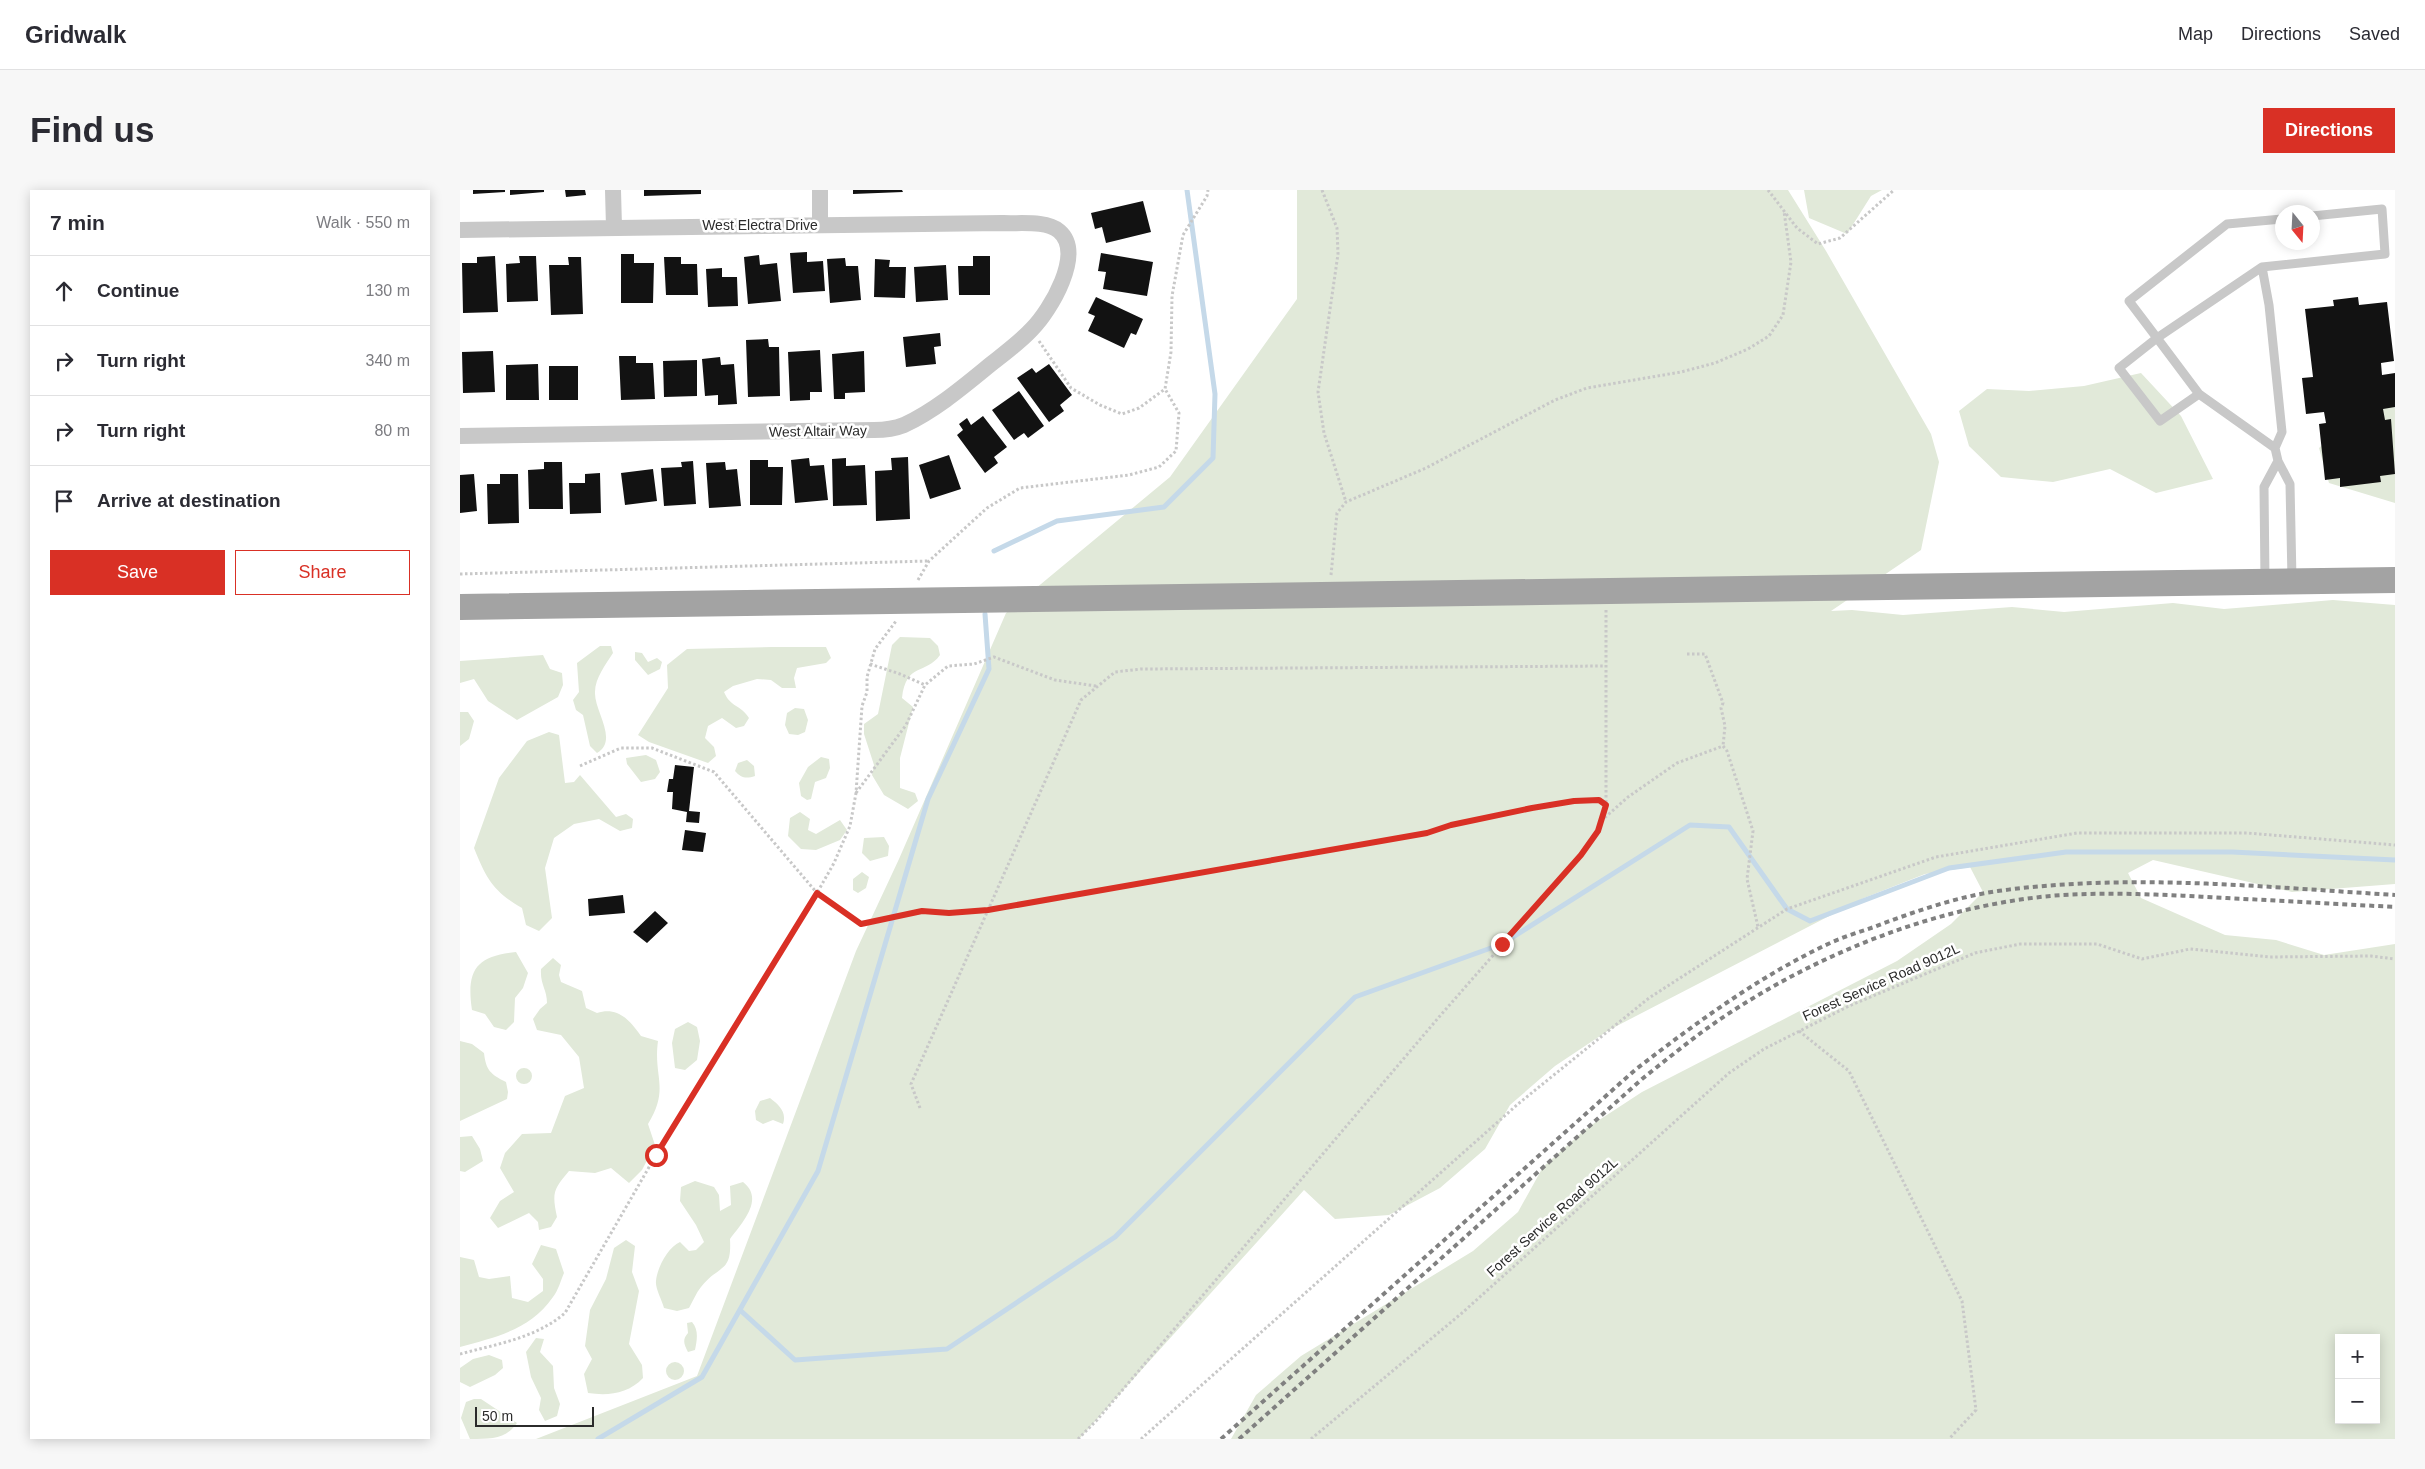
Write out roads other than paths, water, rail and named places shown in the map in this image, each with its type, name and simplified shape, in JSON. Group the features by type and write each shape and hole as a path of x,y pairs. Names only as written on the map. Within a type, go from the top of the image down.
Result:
{"main road":[{"path":"460,607 908,599 2395,580"}],"street":[{"path":"613,190 614,227"},
{"path":"820,190 820,225"},
{"name":"West Electra Drive","path":"460,230 1003,223 1042,225 1059,231"},
{"name":"West Altair Way","path":"460,436 891,429 917,418 947,399 1031,330 1048,309 1068,263 1066,244 1059,231"}],"lane":[{"path":"2199,394 2160,421 2119,368 2157,338 2262,267 2384,254 2382,209 2320,215"},
{"path":"2275,220 2227,224 2129,301 2199,394 2276,448"},
{"path":"2262,267 2269,305 2282,432 2276,448 2278,461 2290,484 2292,581"},
{"path":"2265,582 2264,487 2278,461"}],"waterway":[{"path":"994,551 1057,521 1164,507 1213,458 1215,394 1187,190"},
{"path":"598,1439 702,1377 818,1171 928,799 989,669 985,614"},
{"path":"740,1310 795,1360 947,1349 1115,1237 1355,997 1502,944 1690,825 1729,827 1787,909 1810,921 1949,868 2066,852 2232,852 2395,860"}],"railway":[{"path":"1221,1439 1635,1070 1704,1018 1752,986 1828,944 1951,901 1998,891 2047,886 2097,883 2196,883 2395,895"},
{"path":"1239,1439 1642,1079 1702,1032 1742,1005 1828,959 1873,939 1967,910 2015,900 2062,895 2165,895 2395,907"}]}
